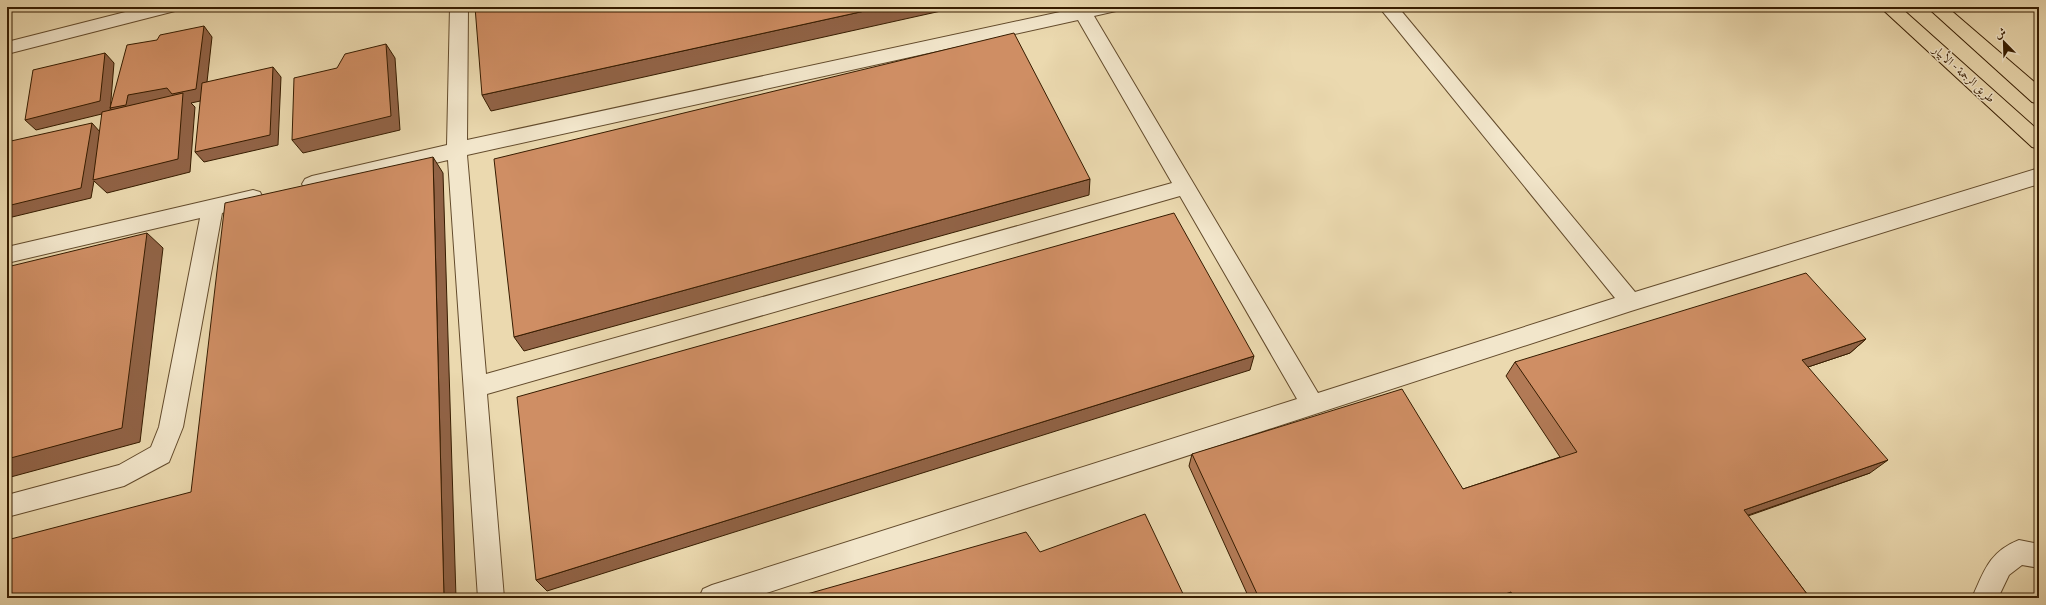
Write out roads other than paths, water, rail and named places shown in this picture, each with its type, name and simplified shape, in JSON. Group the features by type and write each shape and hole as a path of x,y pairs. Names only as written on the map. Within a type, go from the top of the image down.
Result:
{"highway":[{"name":"طريق الرجمة - الأبيار","path":"1889,7 2039,142"},
{"path":"1936,7 2039,97"}],"street":[{"path":"7,48 169,7"},
{"path":"459,7 457,150 491,598"},
{"path":"296,188 457,150 1110,7"},
{"path":"1388,7 1631,302"},
{"path":"1084,13 1313,405"},
{"path":"712,598 1631,302 2039,176"},
{"path":"475,387 1186,187"},
{"path":"7,255 274,193"},
{"path":"7,506 124,475 160,454 171,428 213,207"},
{"path":"1985,598 2000,566 2019,552 2039,556"}]}
